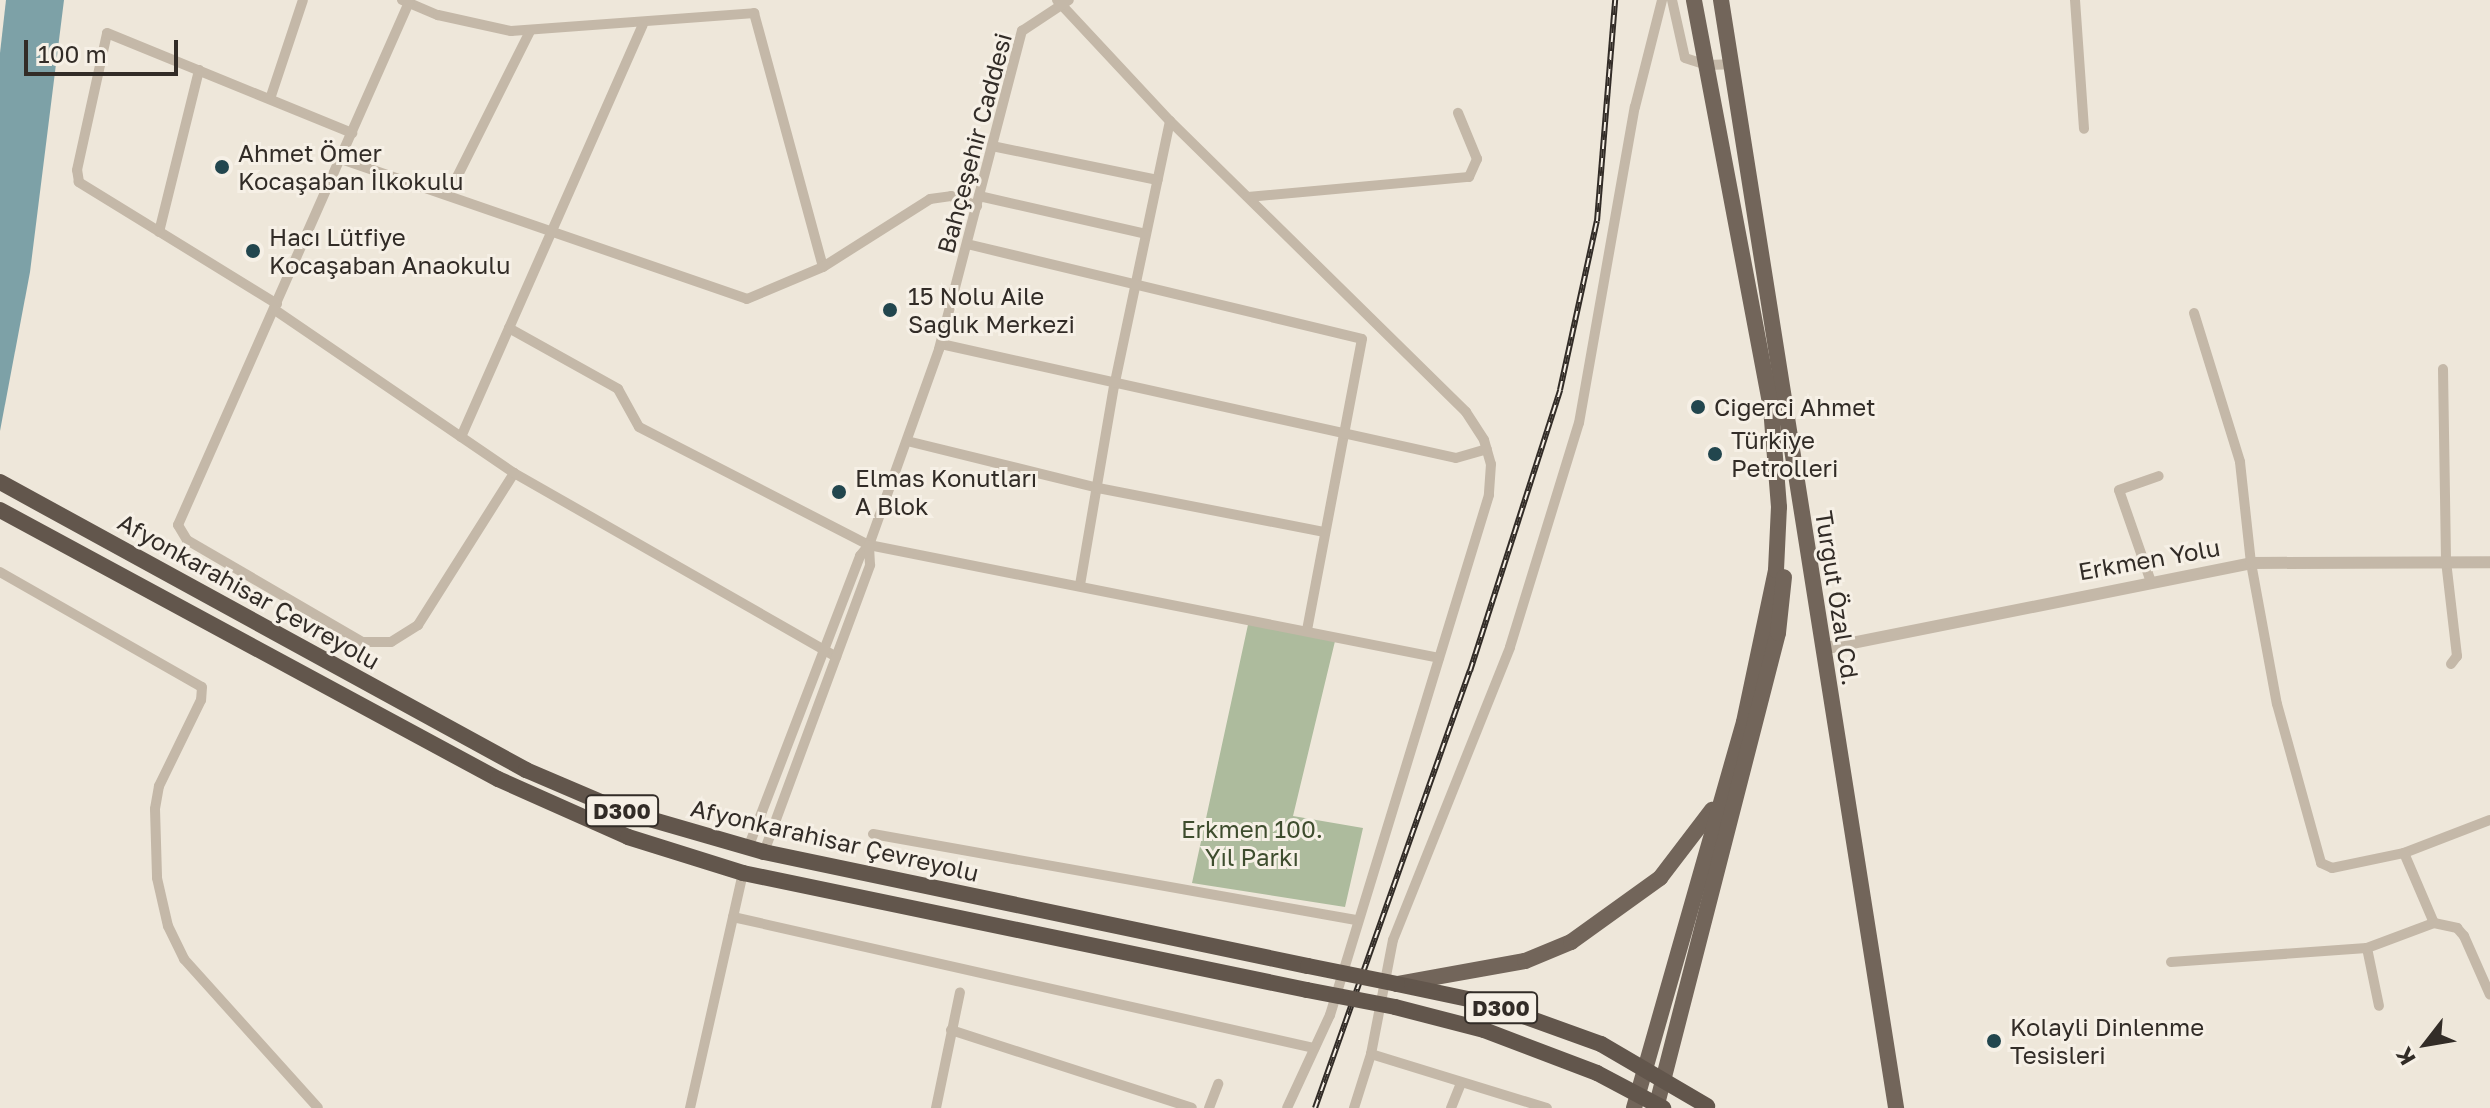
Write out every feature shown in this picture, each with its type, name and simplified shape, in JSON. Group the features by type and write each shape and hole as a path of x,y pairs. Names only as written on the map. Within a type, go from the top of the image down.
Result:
{"highway":[{"name":"Afyonkarahisar Çevreyolu","path":"0,482 526,770 644,819 756,850 1487,1003 1601,1044 1708,1107"},
{"name":"Afyonkarahisar Çevreyolu","path":"0,510 498,779 628,837 743,873 1395,1007 1484,1030 1597,1073 1663,1108"}],"main road":[{"name":"Turgut Özal Cd.","path":"1694,0 1822,649 1896,1108"},
{"name":"Turgut Özal Cd.","path":"1721,0 1783,453"},
{"path":"1634,1108 1723,796 1776,570 1783,453"},
{"path":"1656,1108 1778,633 1783,453"},
{"path":"1397,984 1525,961 1591,931 1660,878 1723,796"}],"street":[{"path":"270,99 303,0"},
{"path":"1354,1108 1371,1054 1393,940 1510,647 1579,423 1635,107 1662,0"},
{"path":"1672,0 1685,58 1707,65 1731,64"},
{"path":"2075,0 2084,129"},
{"path":"514,473 418,625 391,642 362,642 187,540 178,525 341,159 407,1 438,15 530,31 643,25 754,13 823,267"},
{"path":"1060,2 1170,121 1466,412 1487,449 1489,495 1330,1015 1287,1108"},
{"name":"Bahçeşehir Caddesi","path":"756,850 824,650 860,556 869,545 941,344 1022,31 1060,2"},
{"path":"461,437 643,25"},
{"path":"448,195 530,31"},
{"path":"352,133 107,33 77,177 83,186 276,307 514,473 836,657"},
{"path":"159,232 199,70"},
{"path":"1248,197 1469,177 1477,159 1458,113"},
{"path":"1080,584 1114,386 1170,121"},
{"path":"992,146 1158,180"},
{"path":"341,159 747,299 823,267 930,199 951,196 1146,234"},
{"path":"967,244 1362,339 1307,631"},
{"path":"2194,313 2240,462 2251,563 2277,704 2321,863 2332,868 2404,853 2490,820"},
{"path":"509,328 618,389 639,427 869,545 1080,584 1439,658"},
{"path":"941,344 1114,386 1456,458 1487,449"},
{"path":"2443,369 2446,561 2457,656 2451,664"},
{"path":"907,441 1098,488 1325,532"},
{"path":"2151,582 2119,490 2159,476"},
{"name":"Bahçeşehir Caddesi","path":"756,850 836,657 870,565 869,545"},
{"name":"Erkmen Yolu","path":"1822,649 2251,563 2490,562"},
{"path":"0,572 199,683 201,700 159,786 155,809 157,878 168,926 184,959 318,1108"},
{"path":"873,834 1357,920"},
{"path":"2404,853 2434,923"},
{"path":"690,1108 743,873"},
{"path":"733,917 1314,1048"},
{"path":"2171,962 2367,948 2434,923 2457,928 2464,936 2490,995"},
{"path":"2367,948 2379,1006"},
{"path":"936,1108 960,992"},
{"path":"951,1030 1192,1108"},
{"path":"1371,1054 1547,1108"},
{"path":"1451,1108 1461,1083"},
{"path":"1209,1108 1218,1084"}],"green space":[{"name":"Erkmen 100. Yıl Parkı","path":"1249,620 1336,637 1293,816 1363,828 1345,907 1192,883"}],"water":[{"path":"6,0 64,0 30,272 0,431 0,53"}],"railway":[{"path":"1315,1108 1470,671 1560,390 1597,221 1615,0"}],"place":[{"name":"Ahmet Ömer Kocaşaban İlkokulu","path":"222,167"},
{"name":"Hacı Lütfiye Kocaşaban Anaokulu","path":"253,251"},
{"name":"15 Nolu Aile Sağlık Merkezi","path":"890,310"},
{"name":"Ciğerci Ahmet","path":"1698,407"},
{"name":"Türkiye Petrolleri","path":"1715,454"},
{"name":"Elmas Konutları A Blok","path":"839,492"},
{"name":"Kolayli Dinlenme Tesisleri","path":"1994,1041"}]}
